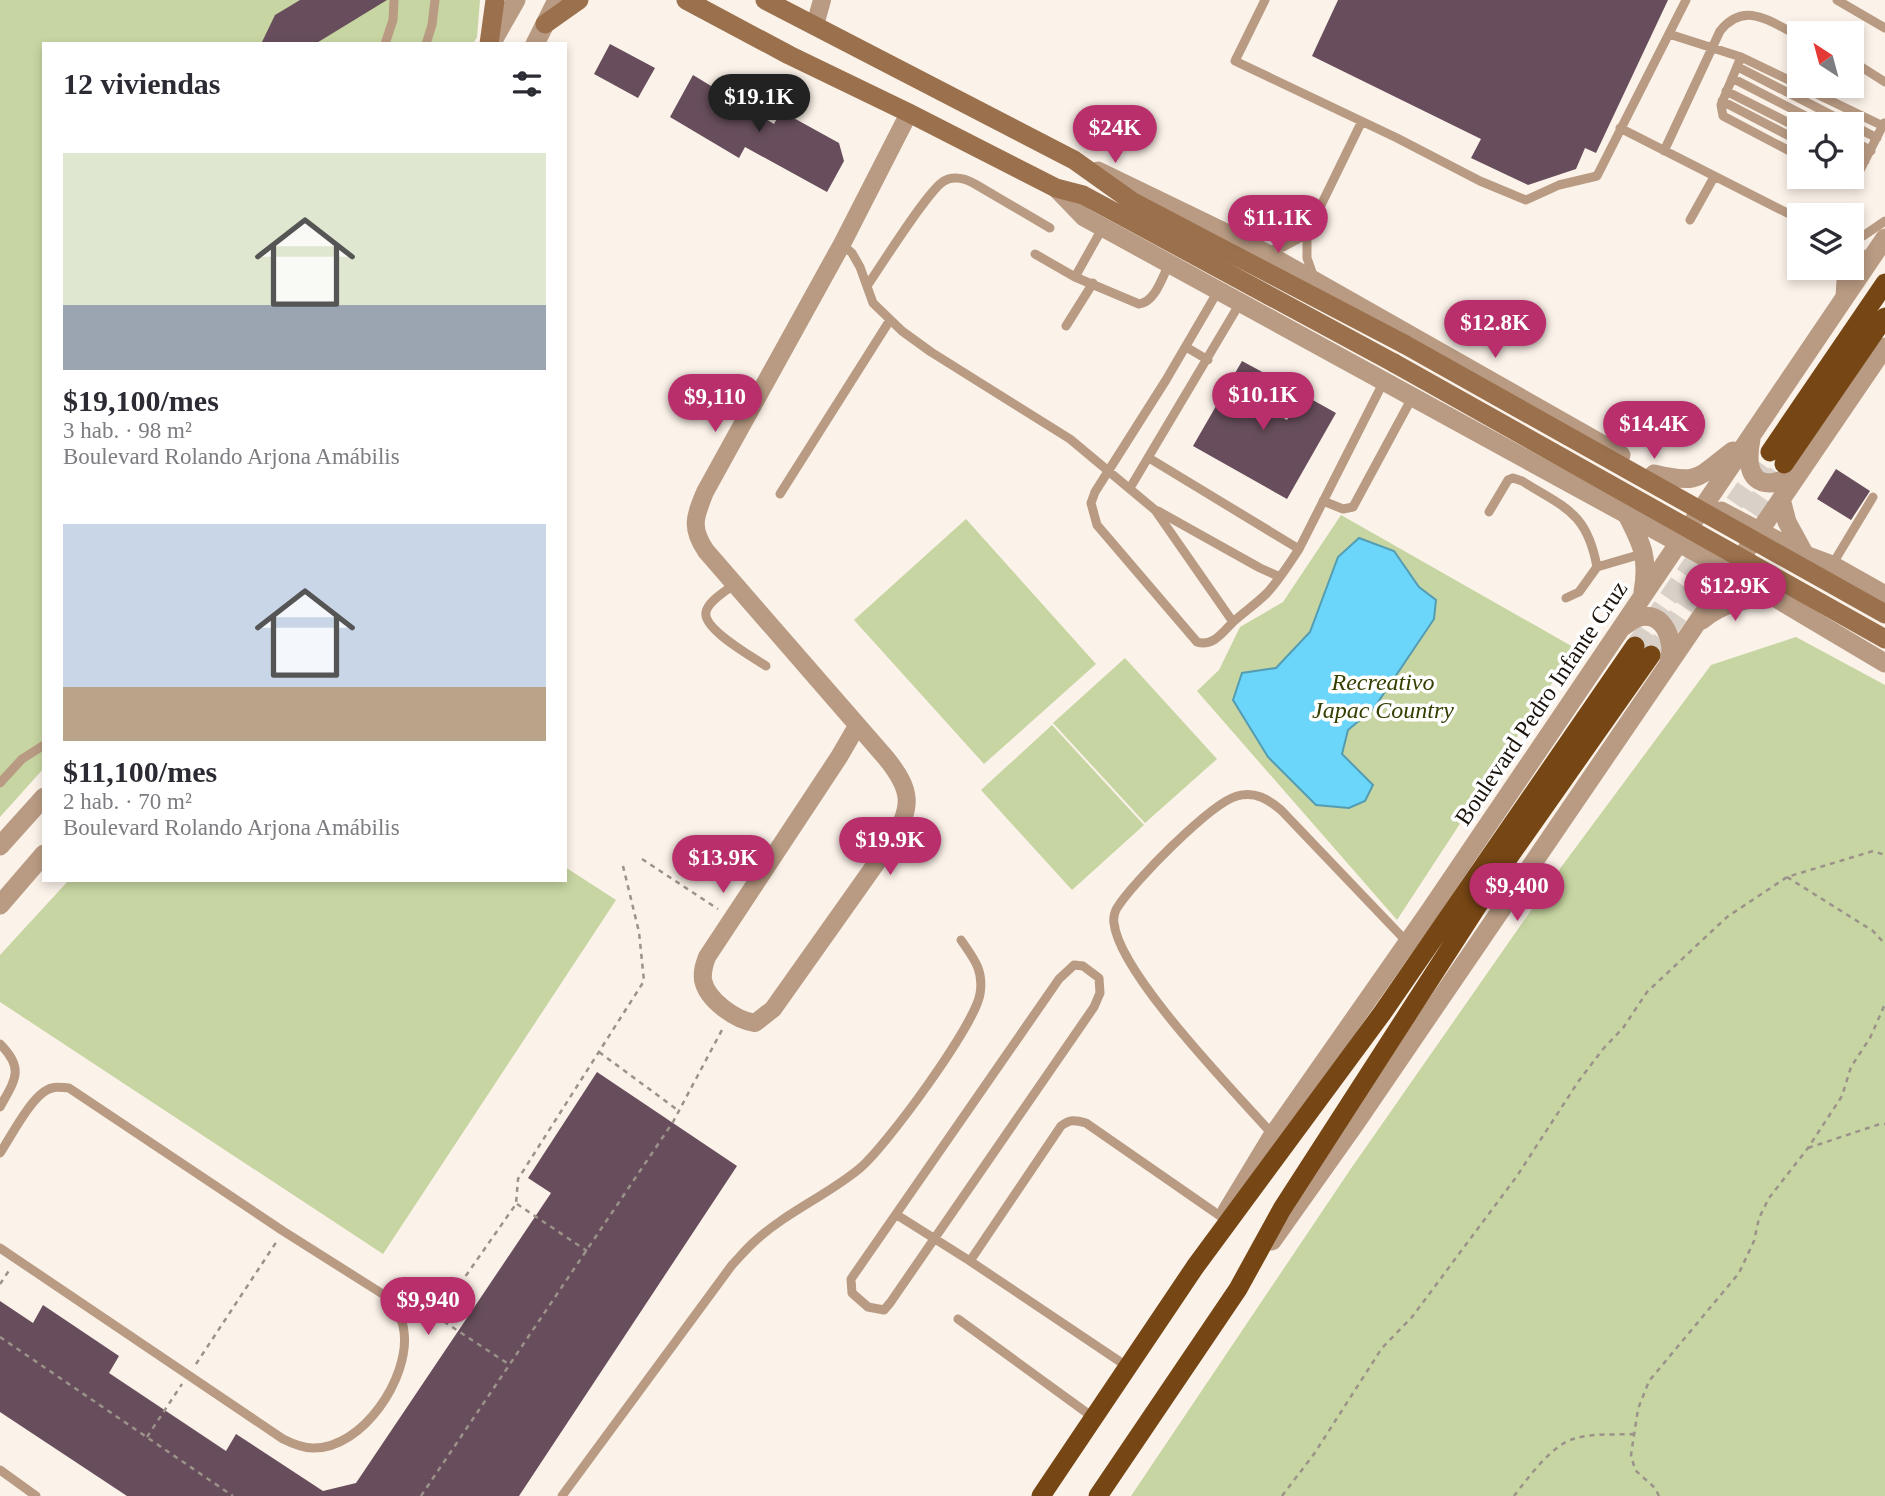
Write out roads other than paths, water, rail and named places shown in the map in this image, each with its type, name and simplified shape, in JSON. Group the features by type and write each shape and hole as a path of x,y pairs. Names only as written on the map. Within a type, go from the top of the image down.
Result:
{"highway":[{"name":"Boulevard Pedro Infante Cruz","path":"1783,464 1885,284"},
{"name":"Boulevard Pedro Infante Cruz","path":"1783,464 1885,317"},
{"name":"Boulevard Pedro Infante Cruz","path":"1041,1496 1195,1267 1643,651 1282,1209 1238,1289 1098,1496"}],"main road":[{"path":"490,42 495,0"},
{"path":"545,24 579,0"},
{"path":"686,0 789,55 1056,188 1126,209 1404,344 1885,614"},
{"path":"765,0 1074,160 1126,209 1885,639"}],"street":[{"path":"491,42 516,0"},
{"path":"535,42 557,0"},
{"path":"815,25 822,0"},
{"path":"857,726 707,957 703,978 705,988 712,998 739,1018 755,1023 773,1009 903,822 908,792 897,772 857,726 733,585 697,538 694,523 705,492 842,244 909,113"},
{"path":"1074,160 1253,246 1706,503 1805,555 1832,565 1885,596"},
{"path":"1056,188 1084,217 1732,572 1885,663"},
{"name":"Boulevard Pedro Infante Cruz","path":"1864,263 1885,238"},
{"name":"Boulevard Pedro Infante Cruz","path":"1195,1267 1273,1135 1623,627 1853,280"},
{"name":"Boulevard Pedro Infante Cruz","path":"1238,1289 1362,1113 1781,499 1783,464 1885,347"},
{"path":"1654,474 1681,480 1693,479 1705,473 1750,437"},
{"path":"1750,437 1747,459 1755,476 1761,481 1769,483 1783,464"},
{"path":"1781,499 1787,522 1805,555"},
{"path":"1627,514 1642,541 1645,553 1646,570 1642,598"},
{"path":"1689,633 1703,618 1717,609 1745,600 1772,596"},
{"path":"1623,627 1636,618 1646,616 1658,621 1673,642 1668,666"},
{"path":"0,846 42,799"},
{"path":"0,905 42,856"}],"lane":[{"path":"386,42 393,20 394,0"},
{"path":"427,42 435,0"},
{"path":"1265,0 1235,61 1397,138 1480,181 1526,200 1559,185 1597,176 1686,0"},
{"path":"1837,0 1885,28"},
{"path":"1664,151 1720,31 1727,23 1746,14 1757,16 1787,30"},
{"path":"1669,34 1712,48 1827,112"},
{"path":"1740,62 1722,102 1720,109 1723,116 1787,150"},
{"path":"1740,62 1787,81"},
{"path":"1864,69 1885,82"},
{"path":"1732,78 1798,112"},
{"path":"1726,91 1787,122"},
{"path":"1826,98 1884,124 1865,162"},
{"path":"1722,102 1787,135"},
{"path":"1316,281 1307,258 1307,234 1361,122"},
{"path":"1620,128 1787,213"},
{"path":"1864,132 1877,138"},
{"path":"1864,147 1871,150"},
{"path":"1690,220 1714,177"},
{"path":"867,286 928,197 942,182 950,179 963,178 1050,228"},
{"path":"1864,235 1885,221"},
{"path":"1074,276 1103,227"},
{"path":"1253,246 1269,251 1307,234"},
{"path":"842,244 856,260 873,303 931,352 1070,439 1155,510 1260,568 1280,576"},
{"path":"1035,254 1074,276 1139,304 1144,304 1154,294 1169,264"},
{"path":"1839,303 1841,280"},
{"path":"1066,326 1093,283"},
{"path":"1218,291 1186,347 1108,469 1091,503 1097,525 1197,642 1211,642 1266,594 1280,576 1299,549 1384,380"},
{"path":"1130,488 1240,303"},
{"path":"780,494 890,320"},
{"path":"1186,347 1208,360"},
{"path":"1323,501 1343,509 1353,507 1413,396"},
{"path":"1149,458 1299,549"},
{"path":"1489,512 1508,480 1513,478 1522,481 1579,520 1592,542 1597,567"},
{"path":"1832,565 1873,497"},
{"path":"1155,510 1233,622"},
{"path":"1566,598 1579,592 1597,567 1645,553"},
{"path":"733,585 711,603 706,611 706,618 716,632 766,666"},
{"path":"0,783 22,759 42,747"},
{"path":"1273,1135 1165,1011 1129,962 1118,939 1114,922 1115,909 1155,862 1219,804 1238,796 1254,794 1267,799 1281,810 1407,942"},
{"path":"562,1496 732,1265 754,1241 861,1167 890,1133 955,1044 975,1012 981,983 979,967 961,940"},
{"path":"1074,965 1083,966 1099,978 1101,993 1094,1007 934,1240 884,1310 868,1307 852,1293 851,1279 897,1215 1059,979 1074,965"},
{"path":"0,1044 16,1065 17,1074 0,1107"},
{"path":"0,1153 43,1092 53,1087 69,1088 388,1298 399,1313 404,1330 405,1352 402,1365 386,1399 356,1432 342,1441 316,1448 300,1447 283,1439 188,1376 0,1248"},
{"path":"970,1261 1061,1126 1075,1119 1086,1123 1223,1218"},
{"path":"897,1215 1128,1367"},
{"path":"958,1320 1094,1418"},
{"path":"0,1470 36,1496"}],"water":[{"path":"1359,538 1394,551 1419,587 1436,600 1434,619 1374,708 1348,730 1342,754 1373,785 1365,801 1349,808 1316,805 1268,757 1233,700 1242,673 1276,668 1310,632 1338,557"}],"tunnel":[{"path":"1635,646 1770,452"},
{"path":"1651,655 1778,472"}],"park label":[{"name":"Recreativo Japac Country","path":"1383,696"}]}
